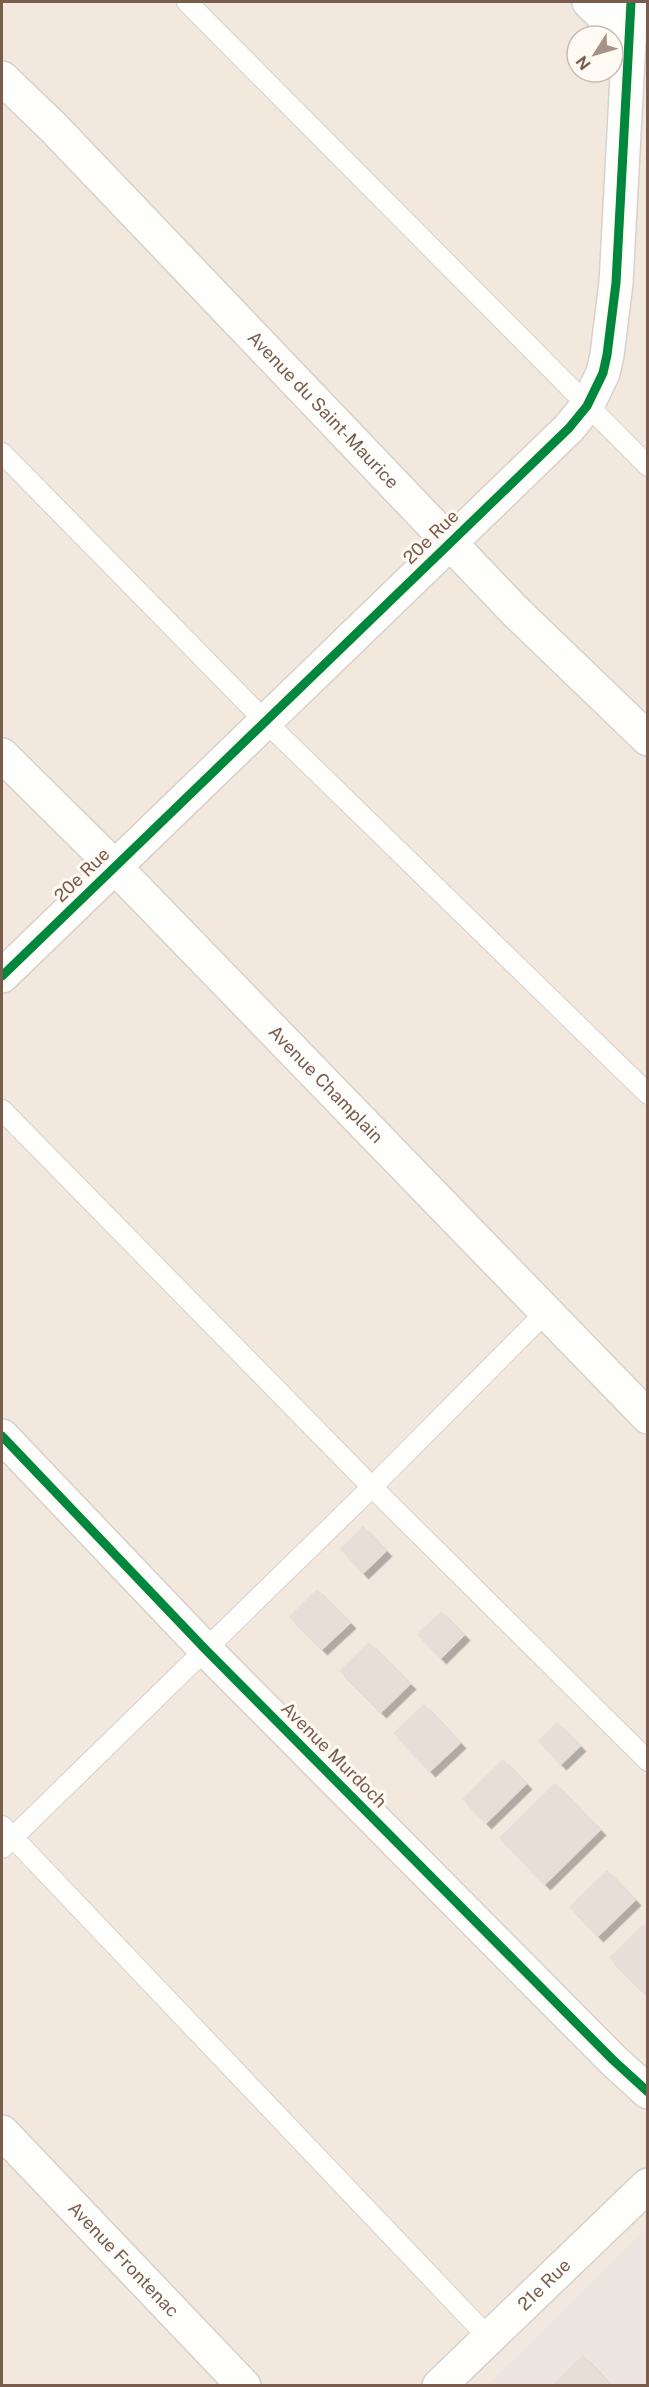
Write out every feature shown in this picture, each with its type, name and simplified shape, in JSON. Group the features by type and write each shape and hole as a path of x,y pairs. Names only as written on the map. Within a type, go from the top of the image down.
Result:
{"street":[{"path":"588,2 628,41"},
{"name":"20e Rue","path":"2,976 569,428 587,406 603,374 616,283 631,2"},
{"name":"Avenue du Saint-Maurice","path":"2,78 52,127 517,613 648,739"},
{"name":"Avenue Champlain","path":"2,755 114,866 648,1417"},
{"name":"Avenue Murdoch","path":"2,1436 206,1649 613,2060 648,2092"},
{"name":"Avenue Frontenac","path":"2,2132 244,2385"},
{"name":"21e Rue","path":"439,2385 648,2185"}],"lane":[{"path":"187,2 648,466"},
{"path":"2,453 265,721 648,1094"},
{"path":"2,1110 372,1487 648,1761"},
{"path":"489,2338 5,1837 206,1649 545,1313"}],"shaded area":[{"path":"2,2 647,2 647,2227 487,2385 2,2386"},
{"path":"647,2227 647,2385 487,2385"}],"building":[{"path":"363,1526 387,1551 363,1574 340,1549"},
{"path":"317,1589 351,1623 322,1650 289,1617"},
{"path":"441,1611 465,1635 441,1659 417,1634"},
{"path":"369,1642 411,1684 381,1713 339,1671"},
{"path":"424,1704 461,1743 430,1772 393,1733"},
{"path":"557,1722 581,1746 561,1765 538,1741"},
{"path":"503,1759 527,1784 486,1824 462,1799"},
{"path":"555,1783 601,1830 545,1885 499,1838"},
{"path":"607,1870 636,1900 598,1937 569,1907"},
{"path":"643,1924 648,1928 648,1997 609,1958"},
{"path":"583,2355 612,2386 551,2386"}],"cycle path":[{"path":"2,976 569,428 587,406 603,373 616,283 631,2"},
{"path":"2,1436 205,1649 613,2060 648,2092"}]}
